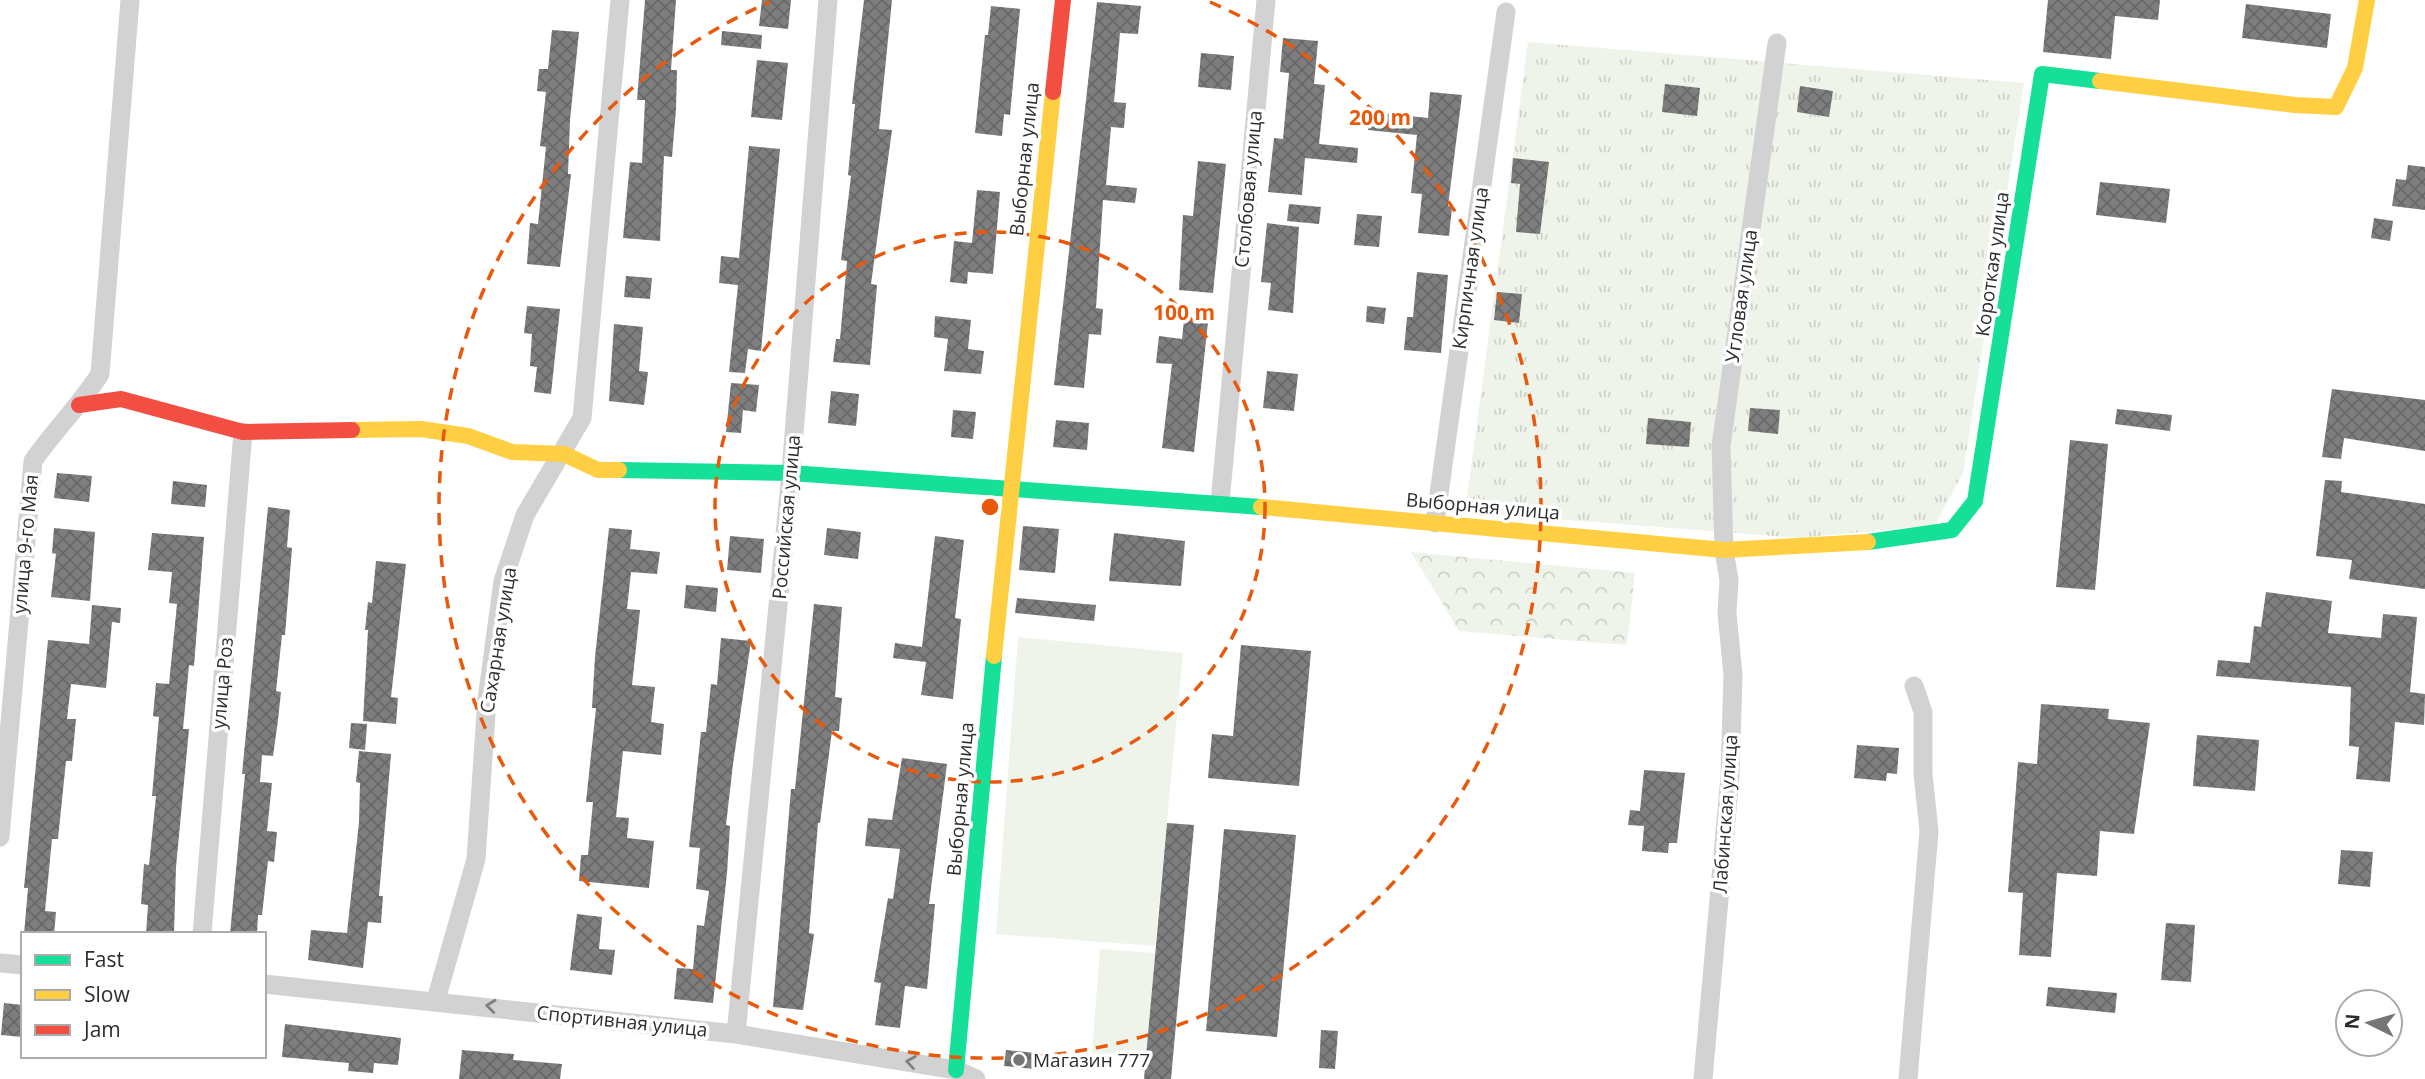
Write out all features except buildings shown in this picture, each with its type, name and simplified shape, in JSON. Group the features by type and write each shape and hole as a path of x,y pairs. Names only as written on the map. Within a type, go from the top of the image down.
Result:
{"street":[{"path":"79,405 100,374 130,0"},
{"name":"Сахарная улица","path":"436,1000 476,859 487,699 503,581 526,515 564,454 582,418 620,0"},
{"name":"Российская улица","path":"736,1034 791,473 828,0"},
{"name":"Выборная улица","path":"956,1070 1009,490 1063,0"},
{"name":"Столбовая улица","path":"1220,503 1266,0"},
{"name":"Короткая улица","path":"1952,530 1975,501 2042,74 2295,105 2336,107 2355,68 2367,0"},
{"name":"Кирпичная улица","path":"1434,523 1506,12"},
{"name":"Угловая улица","path":"1724,550 1721,446 1777,43"},
{"path":"100,374 121,399"},
{"path":"79,405 121,399 243,432 421,429 468,436 512,452 564,454"},
{"name":"улица 9-го Мая","path":"0,837 33,461 55,430 79,405"},
{"name":"улица Роз","path":"202,932 243,432"},
{"name":"Выборная улица","path":"564,454 598,470 791,473 1220,503 1724,550 1875,542 1952,530"},
{"name":"Лабинская улица","path":"1703,1079 1730,776 1733,675 1727,613 1729,579 1724,550"},
{"path":"1908,1079 1929,831 1923,774 1923,712 1914,686"},
{"path":"0,963 21,965"},
{"name":"Спортивная улица","path":"266,984 436,1000 736,1034 956,1070 976,1079"}],"green space":[{"path":"1528,42 2024,83 1963,473 1935,525 1798,538 1465,512"},
{"path":"1411,552 1635,573 1627,645 1459,631"},
{"path":"1018,637 1183,653 1155,946 996,934"},
{"path":"1100,949 1155,953 1147,1057 1092,1053"}],"traffic: fast":[{"path":"1868,542 1952,530 1975,501 2042,74 2100,81"},
{"path":"619,470 791,473 1261,507"},
{"path":"956,1070 994,656"}],"traffic: slow":[{"path":"2100,81 2295,105 2336,107 2355,68 2367,0"},
{"path":"994,656 1053,92"},
{"path":"352,430 421,429 468,436 512,452 564,454 598,470 619,470"},
{"path":"1261,507 1724,550 1868,542"}],"traffic: jam":[{"path":"1053,92 1063,0"},
{"path":"79,405 121,399 243,432 352,430"}],"place":[{"name":"Магазин 777","path":"1019,1060"}]}
